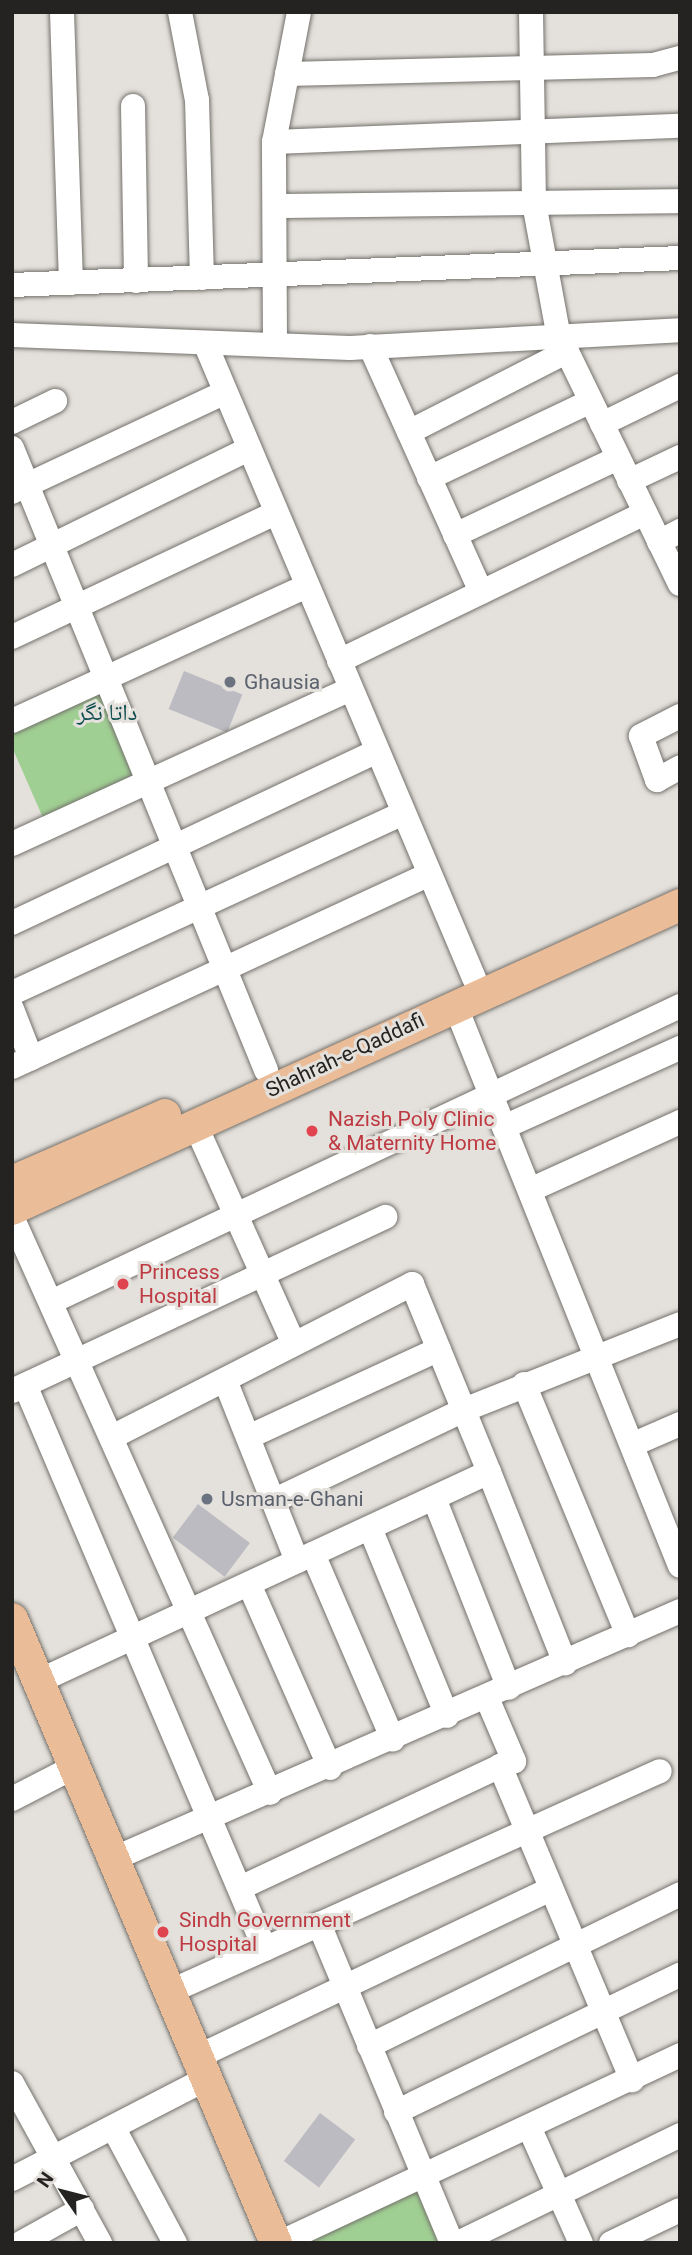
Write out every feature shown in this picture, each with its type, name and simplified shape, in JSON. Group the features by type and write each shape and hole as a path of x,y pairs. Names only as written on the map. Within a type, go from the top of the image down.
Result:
{"main road":[{"name":"Shahrah-e-Qaddafi","path":"12,1182 474,978 678,905"},
{"name":"Shahrah-e-Qaddafi","path":"12,1209 678,905"},
{"path":"12,1619 201,2068 278,2243"}],"street":[{"path":"62,12 71,283"},
{"path":"180,12 197,100 202,278"},
{"path":"275,345 274,142 299,12"},
{"path":"531,12 534,203 562,342 645,513 669,536 680,584"},
{"path":"287,74 653,65 680,58"},
{"path":"133,106 136,281"},
{"path":"274,142 533,135 680,127"},
{"path":"275,206 680,201"},
{"path":"12,285 680,258"},
{"path":"12,335 370,346 562,342 680,330"},
{"path":"409,432 562,342"},
{"path":"205,343 474,978"},
{"path":"370,346 481,592"},
{"path":"601,424 680,386"},
{"path":"20,488 225,393"},
{"path":"12,422 55,401"},
{"path":"429,478 591,401"},
{"path":"12,448 20,488 54,545 80,605 266,1070"},
{"path":"12,565 249,449"},
{"path":"629,481 680,457"},
{"path":"455,535 618,458"},
{"path":"12,637 276,513"},
{"path":"339,661 645,513"},
{"path":"12,721 307,586"},
{"path":"12,844 351,689"},
{"path":"680,716 641,736 657,779 680,767"},
{"path":"12,923 377,751"},
{"path":"12,993 403,813"},
{"path":"12,1009 22,1062 227,970 430,874"},
{"path":"455,1005 634,1444 680,1566"},
{"path":"51,1302 490,1092 680,1006"},
{"path":"504,1126 680,1048"},
{"path":"530,1190 680,1122"},
{"path":"195,1124 294,1344"},
{"path":"12,1217 191,1611 270,1793"},
{"path":"265,1949 134,1637 19,1388 385,1217"},
{"path":"112,1437 412,1284 565,1663"},
{"path":"273,1501 464,1410 680,1324"},
{"path":"247,1437 439,1349"},
{"path":"225,1380 273,1501 305,1558 393,1740"},
{"path":"524,1384 628,1634"},
{"path":"634,1444 680,1424"},
{"path":"39,1682 489,1472"},
{"path":"240,1888 514,1761 498,1693 434,1498"},
{"path":"370,1528 447,1716"},
{"path":"249,1584 330,1769"},
{"path":"113,1859 330,1769 680,1611"},
{"path":"500,1766 632,2080"},
{"path":"12,1799 74,1767"},
{"path":"169,1992 526,1829 660,1771"},
{"path":"12,2179 113,2127 201,2068 343,1988 551,1889"},
{"path":"369,2046 680,1894"},
{"path":"320,1924 343,1988 452,2243"},
{"path":"396,2112 680,1975"},
{"path":"278,2243 632,2080 680,2055"},
{"path":"16,2097 54,2158 100,2243"},
{"path":"113,2127 175,2243"},
{"path":"529,2127 581,2243"},
{"path":"458,2243 680,2135"},
{"path":"24,2242 82,2209"},
{"path":"611,2243 680,2210"}],"green space":[{"path":"110,676 151,780 47,827 12,747 12,721"},
{"path":"412,2181 439,2243 279,2243"}],"building":[{"path":"184,671 242,695 227,733 169,709"},
{"path":"198,1504 250,1543 225,1577 173,1538"},
{"path":"320,2113 355,2139 319,2187 284,2161"}],"place":[{"name":"Ghausia","path":"230,682"},
{"name":"Nazish Poly Clinic & Maternity Home","path":"312,1131"},
{"name":"Princess Hospital","path":"123,1284"},
{"name":"Usman-e-Ghani","path":"207,1499"},
{"name":"Sindh Government Hospital","path":"163,1932"}],"district":[{"name":"داتا نگر","path":"107,713"}]}
